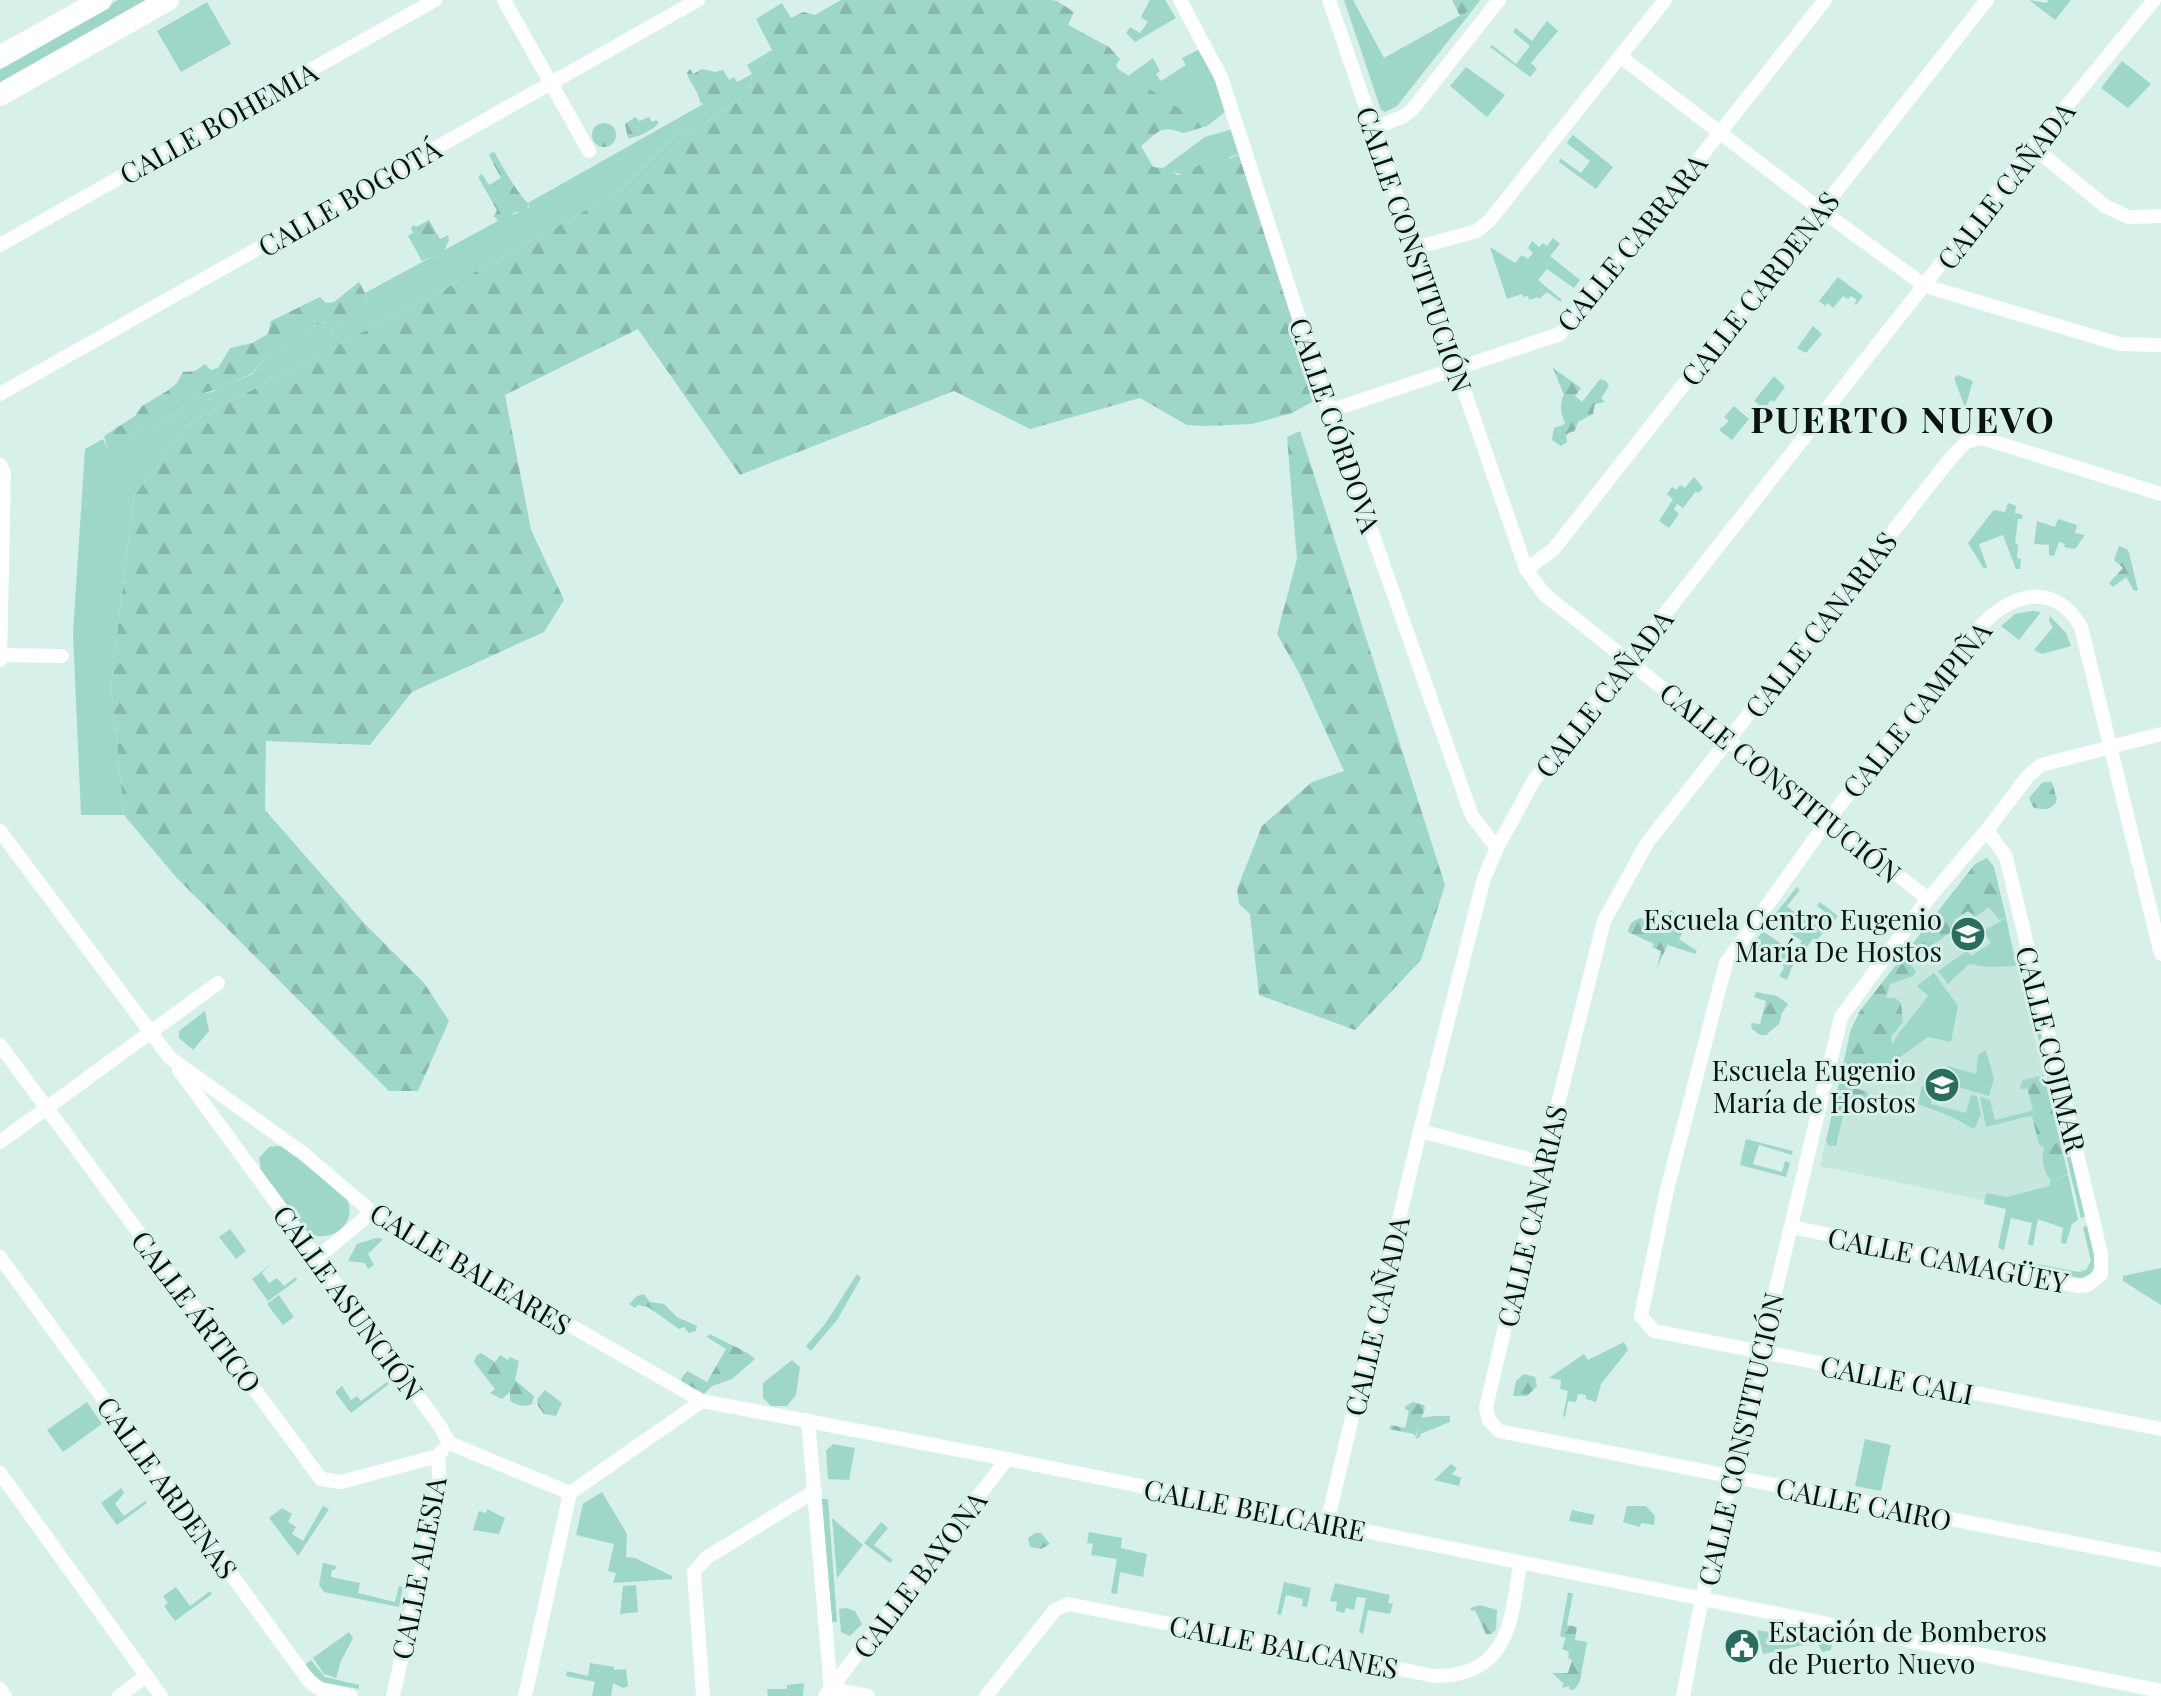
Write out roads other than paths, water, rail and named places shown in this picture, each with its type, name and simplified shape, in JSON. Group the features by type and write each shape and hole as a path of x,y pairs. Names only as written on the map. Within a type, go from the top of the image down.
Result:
{"main road":[{"path":"0,57 101,0"},
{"path":"0,95 168,0"}],"street":[{"name":"CALLE BOHEMIA","path":"0,245 435,0"},
{"path":"504,0 589,151"},
{"name":"CALLE BOGOTÁ","path":"0,394 698,0"},
{"name":"CALLE CÓRDOVA","path":"1180,0 1221,77 1329,411 1472,816 1497,848"},
{"name":"CALLE CONSTITUCIÓN","path":"1329,0 1526,569 1544,594 1928,899 1841,1017 1702,1598 1683,1696"},
{"path":"1374,128 1412,110 1499,0"},
{"path":"1415,248 1477,231 1490,220 1665,0"},
{"name":"CALLE CARRARA","path":"1329,411 1554,337 1565,329 1825,0"},
{"name":"CALLE CARDENAS","path":"1526,569 1553,550 1987,0"},
{"name":"CALLE CAÑADA","path":"1327,1523 1420,1131 1484,878 1497,848 1534,780 2033,147 2154,0"},
{"path":"1621,57 1925,286 2119,344 2161,345"},
{"path":"2033,147 2105,206 2128,217 2161,216"},
{"name":"CALLE CANARIAS","path":"1486,1408 1604,921 1647,843 1966,442 1982,438 2161,494"},
{"path":"0,465 4,473 0,656 62,656"},
{"name":"CALLE CAMPIÑA","path":"1641,1316 1667,1190 1726,963 1828,820 1997,609 2018,598 2044,598 2063,607 2076,619 2085,637 2111,746"},
{"path":"1928,899 2028,776 2041,765 2161,734"},
{"path":"2111,746 2161,954"},
{"name":"CALLE COJIMAR","path":"1987,830 2006,857 2099,1242 2101,1274"},
{"name":"CALLE BALEARES","path":"0,831 170,1058 304,1154 372,1212 702,1401 808,1420"},
{"path":"0,1142 218,983"},
{"name":"CALLE ÁRTICO","path":"0,1045 321,1479 341,1482 438,1456"},
{"name":"CALLE ASUNCIÓN","path":"170,1058 440,1426 449,1443"},
{"path":"1420,1131 1543,1163"},
{"path":"317,1258 372,1212"},
{"name":"CALLE CAMAGÜEY","path":"1791,1227 2077,1286 2088,1285 2101,1274"},
{"name":"CALLE ARDENAS","path":"0,1257 309,1681 320,1689 351,1696"},
{"name":"CALLE CALI","path":"1641,1316 1654,1331 2161,1429"},
{"path":"525,1696 570,1493 702,1401"},
{"name":"CALLE CAIRO","path":"1486,1408 1489,1420 1499,1431 2161,1560"},
{"path":"808,1420 829,1694 868,1696"},
{"name":"CALLE BELCAIRE","path":"808,1420 2161,1691"},
{"path":"449,1443 570,1493"},
{"name":"CALLE ALESIA","path":"393,1696 440,1487 438,1456 449,1443"},
{"name":"CALLE BAYONA","path":"829,1694 1007,1459"},
{"path":"0,1473 161,1696"},
{"path":"703,1696 694,1572 706,1558 815,1491"},
{"name":"CALLE BALCANES","path":"986,1696 1055,1610 1068,1604 1435,1676 1468,1672 1483,1664 1503,1644 1513,1615 1520,1562"},
{"path":"119,1696 146,1676"},
{"path":"0,1689 5,1696"}],"place":[{"name":"Escuela Centro Eugenio María De Hostos","path":"1968,934"},
{"name":"Escuela Eugenio María de Hostos","path":"1942,1085"},
{"name":"Estación de Bomberos de Puerto Nuevo","path":"1742,1646"}],"district":[{"name":"PUERTO NUEVO","path":"1903,418"}]}
